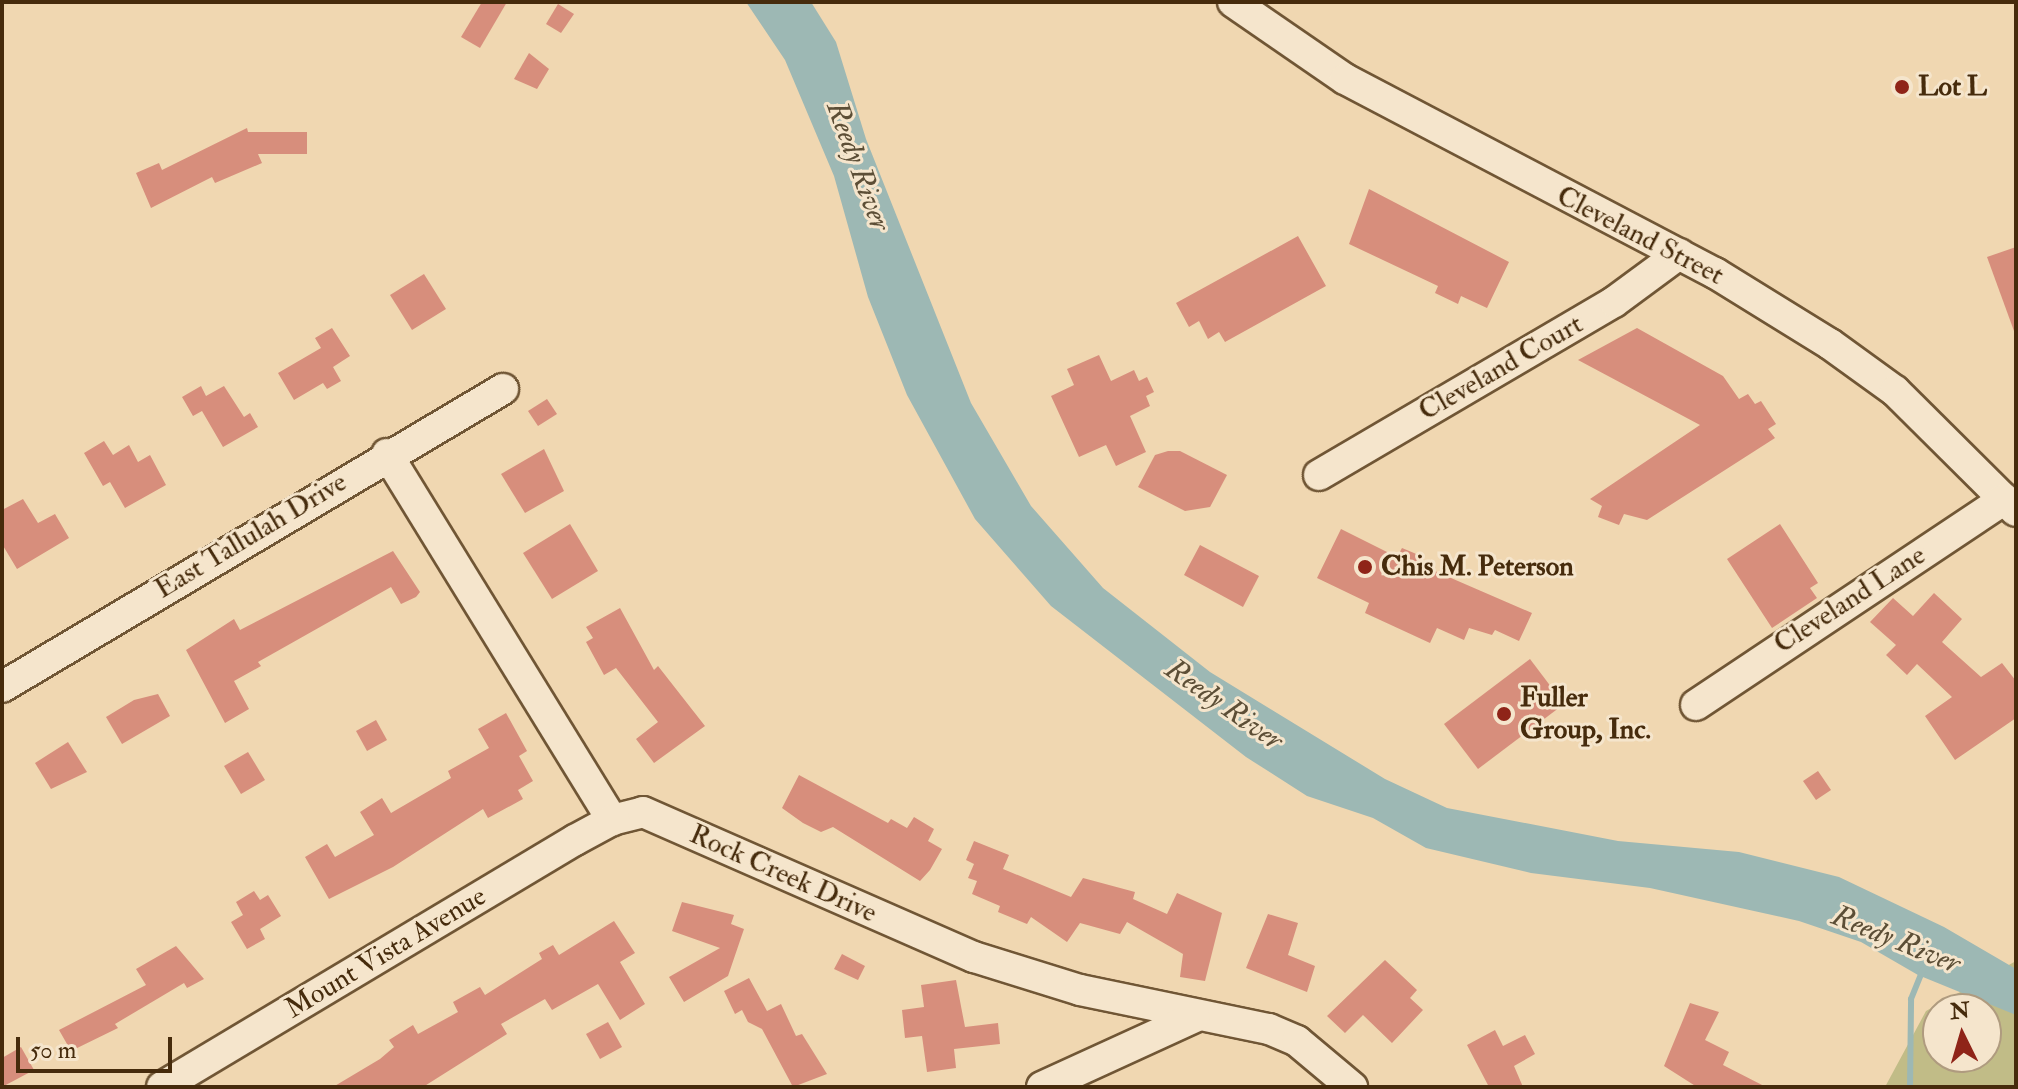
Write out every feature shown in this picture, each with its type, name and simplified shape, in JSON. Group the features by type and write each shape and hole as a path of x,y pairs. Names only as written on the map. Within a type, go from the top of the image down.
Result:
{"street":[{"name":"Cleveland Street","path":"1233,2 1371,94 1679,254 1830,344 1895,391 2011,505"},
{"name":"Cleveland Court","path":"1319,475 1614,302 1679,254"},
{"name":"East Tallulah Drive","path":"2,687 387,454 503,389"},
{"path":"387,454 612,820"},
{"name":"Cleveland Lane","path":"1696,705 2011,505"},
{"name":"Rock Creek Drive","path":"612,820 630,813 655,816 974,957 1195,1017 1237,1020 1283,1035 1352,1087"},
{"name":"Mount Vista Avenue","path":"162,1087 612,820"},
{"path":"1042,1087 1195,1017"}],"shaded area":[{"path":"2016,961 2016,1087 1885,1087 1922,1018 1922,1073 2002,1073 2002,993 1958,993"}],"water":[{"name":"Reedy River","path":"746,2 811,2 836,42 866,139 971,403 1031,506 1103,588 1210,672 1385,779 1447,808 1618,841 1739,852 1839,877 1944,927 2016,969 2016,1015 2002,1009 2002,993 1962,993 1918,975 1861,942 1799,921 1650,888 1531,873 1426,848 1373,818 1307,796 1246,757 1051,606 975,519 907,395 868,297 834,176 785,60"}],"building":[{"path":"482,2 507,2 480,48 461,37"},
{"path":"558,4 574,14 561,33 546,24"},
{"path":"529,53 549,69 537,89 514,79"},
{"path":"247,128 248,132 307,132 307,154 258,154 262,163 215,183 212,177 151,208 136,173 159,163 162,170"},
{"path":"1369,189 1509,262 1487,308 1461,296 1458,304 1435,293 1438,286 1349,244"},
{"path":"1298,236 1326,286 1225,342 1219,332 1208,339 1199,321 1189,327 1176,303"},
{"path":"2016,247 2016,331 2014,331 1987,257"},
{"path":"424,274 446,309 412,330 390,295"},
{"path":"332,328 350,356 333,367 341,381 327,389 323,383 294,400 278,373 321,348 315,338"},
{"path":"1637,328 1723,376 1739,399 1748,394 1755,404 1761,401 1776,424 1768,429 1775,438 1647,520 1624,514 1619,525 1598,517 1602,506 1590,499 1700,425 1578,360"},
{"path":"1099,355 1111,381 1134,370 1139,381 1147,377 1154,392 1146,396 1150,406 1130,416 1146,452 1116,466 1106,445 1079,457 1051,396 1074,385 1067,369"},
{"path":"201,386 206,396 224,386 244,417 250,413 258,427 223,447 202,411 193,416 182,397"},
{"path":"547,399 557,414 538,426 528,411"},
{"path":"104,441 113,455 129,445 138,462 150,455 166,485 125,508 110,482 103,486 84,453"},
{"path":"544,449 564,491 525,513 501,474"},
{"path":"1180,451 1227,475 1210,507 1185,511 1138,487 1155,455"},
{"path":"23,499 38,523 55,514 69,538 17,569 2,544 2,510"},
{"path":"570,524 598,571 552,599 523,553"},
{"path":"1780,524 1818,583 1810,588 1817,598 1772,628 1727,559"},
{"path":"1341,529 1397,557 1402,548 1414,553 1424,558 1421,565 1532,613 1519,641 1495,630 1492,635 1469,628 1464,640 1437,628 1430,643 1365,613 1369,603 1317,578"},
{"path":"1200,545 1259,576 1243,607 1184,575"},
{"path":"393,551 420,592 416,597 401,604 391,587 258,662 261,666 234,681 249,709 225,723 186,650 234,619 240,630"},
{"path":"1934,593 1962,619 1942,642 1981,677 2002,663 2016,681 2016,718 1955,760 1925,716 1952,697 1917,664 1907,675 1886,655 1896,645 1870,622 1893,598 1913,616"},
{"path":"620,608 654,670 658,666 705,726 654,763 636,739 658,722 616,668 604,675 586,642 593,638 586,627"},
{"name":"Fuller Group, Inc.","path":"1530,659 1564,704 1478,769 1444,724"},
{"path":"158,694 170,716 122,744 106,717 134,700"},
{"path":"506,713 527,751 519,756 533,781 518,790 523,799 488,818 483,809 393,867 329,899 305,857 327,844 335,857 374,835 360,812 382,798 391,813 451,778 448,771 489,748 478,729"},
{"path":"376,720 387,740 367,751 356,731"},
{"path":"68,742 87,772 51,789 35,763"},
{"path":"248,752 265,780 241,794 224,766"},
{"path":"1818,771 1831,790 1816,800 1803,781"},
{"path":"799,775 888,823 891,819 907,828 914,817 934,829 928,841 942,849 930,870 920,881 833,827 821,832 782,808"},
{"path":"974,841 1009,855 1003,869 1071,897 1083,878 1135,892 1133,899 1167,914 1177,893 1222,913 1205,981 1180,977 1183,954 1127,922 1120,934 1080,923 1067,942 1031,917 1027,924 998,912 1000,906 972,894 977,881 968,878 974,864 966,860"},
{"path":"254,891 260,900 268,895 281,916 260,929 265,939 247,949 231,922 243,915 236,902"},
{"path":"682,902 734,915 731,924 744,929 728,976 684,1002 669,977 720,948 672,931"},
{"path":"1268,914 1298,923 1288,955 1315,966 1307,992 1246,968"},
{"path":"614,921 635,953 620,962 645,1004 620,1020 598,984 552,1010 545,999 501,1024 507,1034 423,1087 333,1087 380,1059 394,1047 389,1040 413,1025 418,1034 458,1012 453,1002 480,987 485,995 542,959 539,953 553,945 559,955"},
{"path":"176,946 204,979 187,988 184,983 115,1024 118,1028 71,1051 59,1030 146,985 136,969"},
{"path":"842,954 865,966 858,980 834,969"},
{"path":"1385,960 1417,990 1410,998 1423,1010 1392,1043 1363,1015 1345,1033 1327,1016"},
{"path":"749,978 767,1011 781,1004 796,1036 802,1034 827,1074 793,1087 762,1029 748,1022 742,1010 735,1014 724,991"},
{"path":"956,980 965,1027 998,1023 1000,1044 954,1049 956,1068 927,1072 922,1036 905,1038 902,1010 924,1007 921,985"},
{"path":"1690,1003 1719,1012 1705,1040 1729,1052 1723,1065 1766,1087 1697,1087 1664,1066"},
{"path":"608,1022 622,1047 600,1059 586,1034"},
{"path":"1495,1030 1503,1046 1525,1035 1535,1054 1514,1066 1523,1087 1489,1087 1467,1045"},
{"path":"21,1047 34,1070 2,1087 2,1058"}],"waterway":[{"name":"Reedy River","path":"1910,1087 1911,999 1923,970"}],"place":[{"name":"Lot L","path":"1902,87"},
{"name":"Chis M. Peterson","path":"1365,567"},
{"name":"Fuller Group, Inc.","path":"1504,714"}]}
